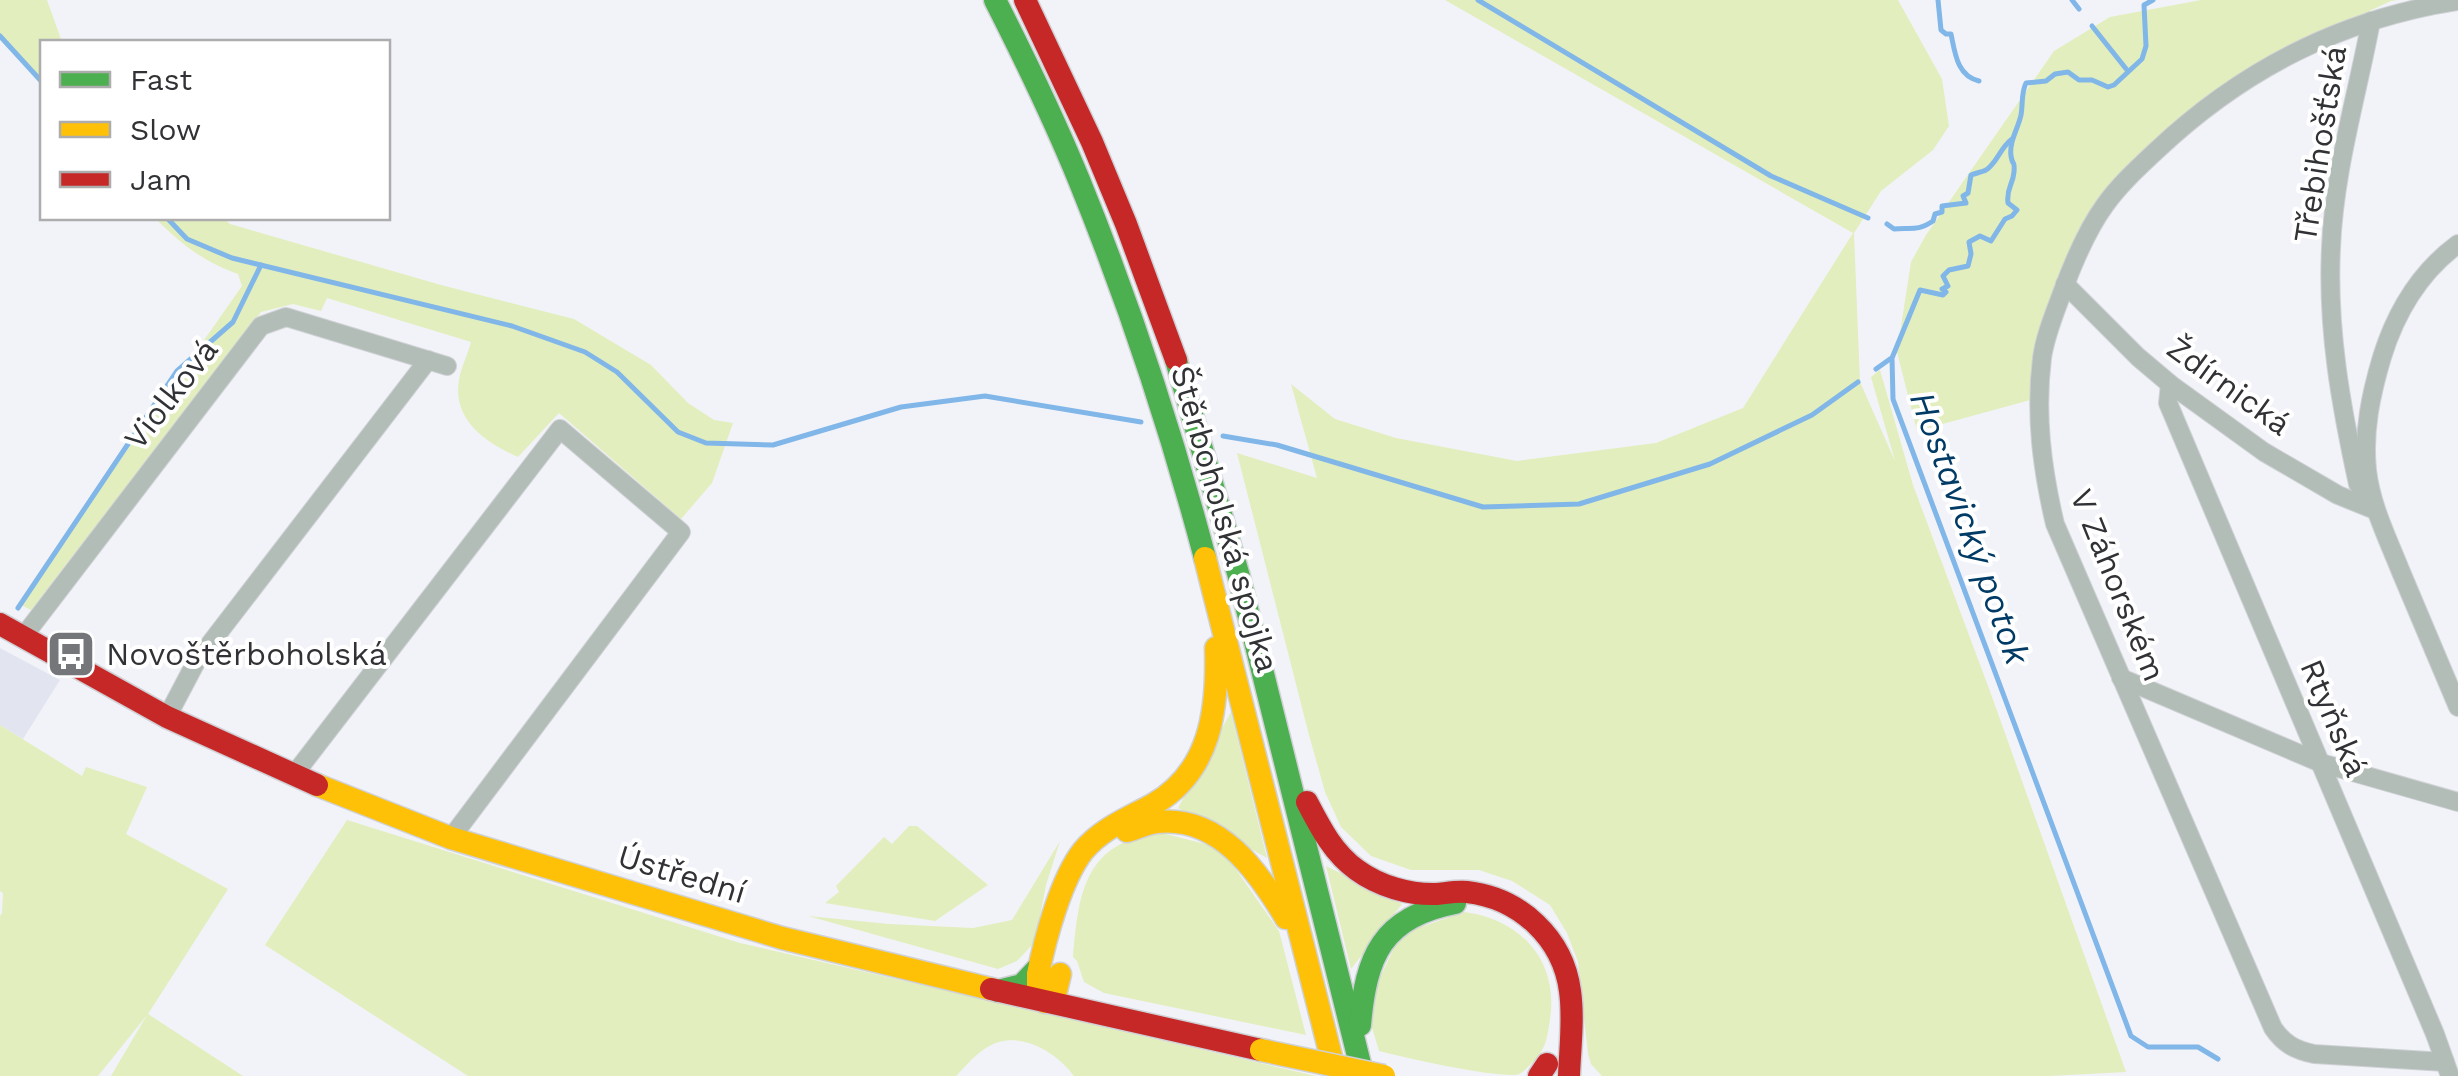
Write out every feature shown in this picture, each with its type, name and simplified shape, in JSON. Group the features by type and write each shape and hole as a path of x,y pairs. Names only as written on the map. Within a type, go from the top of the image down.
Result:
{"main road":[{"name":"Štěrboholská spojka","path":"994,0 1066,149 1116,272 1162,404 1213,582 1336,1076"},
{"name":"Štěrboholská spojka","path":"1025,0 1092,142 1181,375 1234,556 1364,1076"},
{"path":"1045,1002 1055,995 1050,971 1063,886 1082,851 1110,827 1171,794 1194,769 1205,748 1216,696 1213,582"},
{"name":"Ústřední","path":"0,624 167,717 293,776 450,838 782,938 1045,1002 1384,1076"},
{"path":"1279,737 1322,830 1356,869 1408,892 1468,892 1493,897 1515,906 1556,946 1569,983 1572,1010 1557,1072"},
{"path":"998,991 1022,985 1050,971 1072,896 1098,851 1140,825 1162,822 1208,830 1228,841 1248,861 1280,908 1310,974"},
{"path":"1364,1076 1361,1003 1364,980 1376,951 1388,935 1416,914 1458,903 1484,906 1512,917 1536,938 1552,963 1560,1003 1557,1072"},
{"path":"1050,971 1080,1010"}],"street":[{"name":"V Záhorském","path":"2447,1069 2299,1051 2282,1042 2273,1028 2055,524 2040,446 2039,402 2048,331 2078,251 2105,204 2186,122 2290,53 2371,20 2458,1"},
{"name":"Třebihošťská","path":"2371,20 2341,162 2330,245 2330,321 2342,410 2358,484 2376,510"},
{"path":"2458,244 2428,270 2398,314 2388,337 2368,417 2367,470 2376,510 2458,706"},
{"name":"Ždírnická","path":"2065,284 2170,384 2264,452 2338,495 2376,510"},
{"name":"Violková","path":"22,636 261,326 286,317 446,366"},
{"path":"167,717 196,662 428,360"},
{"name":"Rtyňská","path":"2170,384 2168,403 2436,1034 2447,1069"},
{"path":"293,776 560,429 681,532 450,838"},
{"path":"2122,678 2320,763 2458,802"}],"shaded area":[{"path":"0,648 60,680 23,739 0,725"}],"green space":[{"path":"0,0 47,0 61,40 40,40 40,81 0,40"},
{"path":"1445,0 1898,0 1942,79 1949,126 1933,150 1881,191 1854,233 1860,382 1895,461 1871,377 1880,370 1913,485 2126,1072 2049,1076 1602,1076 1588,1054 1578,962 1550,905 1512,881 1479,870 1411,870 1371,856 1341,827 1325,792 1309,735 1237,453 1317,478 1291,384 1335,419 1396,438 1517,461 1656,443 1743,408 1853,233"},
{"path":"2201,0 2398,0 2285,50 2115,184 2060,281 2038,398 1917,431 1897,352 1911,262 1926,235 2054,51 2110,17"},
{"path":"157,220 225,220 441,285 574,319 651,365 688,403 714,420 733,423 712,483 681,519 559,413 518,457 483,437 461,407 459,380 471,342 327,298 321,311 293,304 261,312 31,610 19,604 242,286 238,274 193,251"},
{"path":"1231,712 1267,858 1178,808"},
{"path":"0,725 82,776 86,767 147,787 126,834 228,889 148,1014 243,1076 111,1076 147,1015 98,1076 0,1076 3,893"},
{"path":"347,820 740,943 1316,1076 1074,1076 1041,1048 1010,1040 986,1048 956,1076 468,1076 265,945"},
{"path":"909,826 917,826 988,885 935,921 825,903 839,892 836,886 884,837 892,844"},
{"path":"1154,831 1221,848 1279,931 1306,1035 1104,993 1084,982 1073,957 1079,908 1089,877 1108,852"},
{"path":"1060,841 1046,885 1035,942 1017,961 998,969 808,916 973,928 1012,920"},
{"path":"1326,866 1402,904 1351,969"},
{"path":"1464,912 1502,923 1518,933 1542,961 1548,978 1551,998 1546,1042 1534,1061 1516,1075 1468,1070 1379,1051 1369,1000 1401,934"}],"waterway":[{"path":"1478,0 1771,176 1868,218"},
{"path":"1938,0 1941,30 1951,34 1962,69 1979,81"},
{"path":"2072,0 2079,9"},
{"name":"Hostavický potok","path":"2153,0 2144,5 2146,46 2142,59 2114,85 2079,80 2068,72 2055,74 2046,81 2026,83 2011,151 2014,168 2008,203 2017,210 2005,219 1991,241 1980,236 1969,242 1968,266 1949,270 1943,276 1948,286 1942,289 1946,292 1943,295 1920,290 1892,358 1893,399 2131,1036 2148,1047 2198,1047 2218,1059"},
{"path":"2092,26 2127,70"},
{"path":"0,36 40,80"},
{"path":"1887,224 1894,229 1918,228 1933,221 1935,214 1942,212 1942,206 1966,203 1963,196 1968,193 1971,175 1990,167 2012,139"},
{"path":"169,220 187,239 232,258 512,326 585,352 617,372 678,432 706,443 773,445 901,407 985,396 1141,422"},
{"path":"18,608 177,371 233,322 261,265"},
{"path":"1876,369 1890,359"},
{"path":"1223,436 1277,445 1483,507 1579,504 1710,464 1812,415 1858,382"}],"traffic: fast":[{"path":"995,0 1060,134 1115,273 1178,462 1205,558"},
{"path":"1176,360 1238,573 1363,1076"},
{"path":"1360,1025 1367,979 1382,943 1410,918 1455,903"},
{"path":"998,991 1022,985 1039,967"}],"traffic: slow":[{"path":"1205,558 1336,1076"},
{"path":"1060,974 1055,995 1045,1002 1038,989 1038,974 1068,877 1083,851 1099,836 1154,804 1188,774 1199,756 1212,715 1216,648"},
{"path":"317,785 451,838 782,938 991,989"},
{"path":"1127,831 1153,823 1179,822 1218,837 1249,865 1286,918"},
{"path":"1261,1050 1384,1076"}],"traffic: jam":[{"path":"1025,0 1092,142 1176,360"},
{"path":"0,624 167,717 317,785"},
{"path":"1307,802 1334,848 1375,881 1416,893 1463,892 1486,896 1521,912 1536,924 1566,972 1572,1023 1569,1076"},
{"path":"991,989 1261,1050"},
{"path":"1539,1076 1547,1064"}],"place":[{"name":"Novoštěrboholská","path":"71,654"}]}
